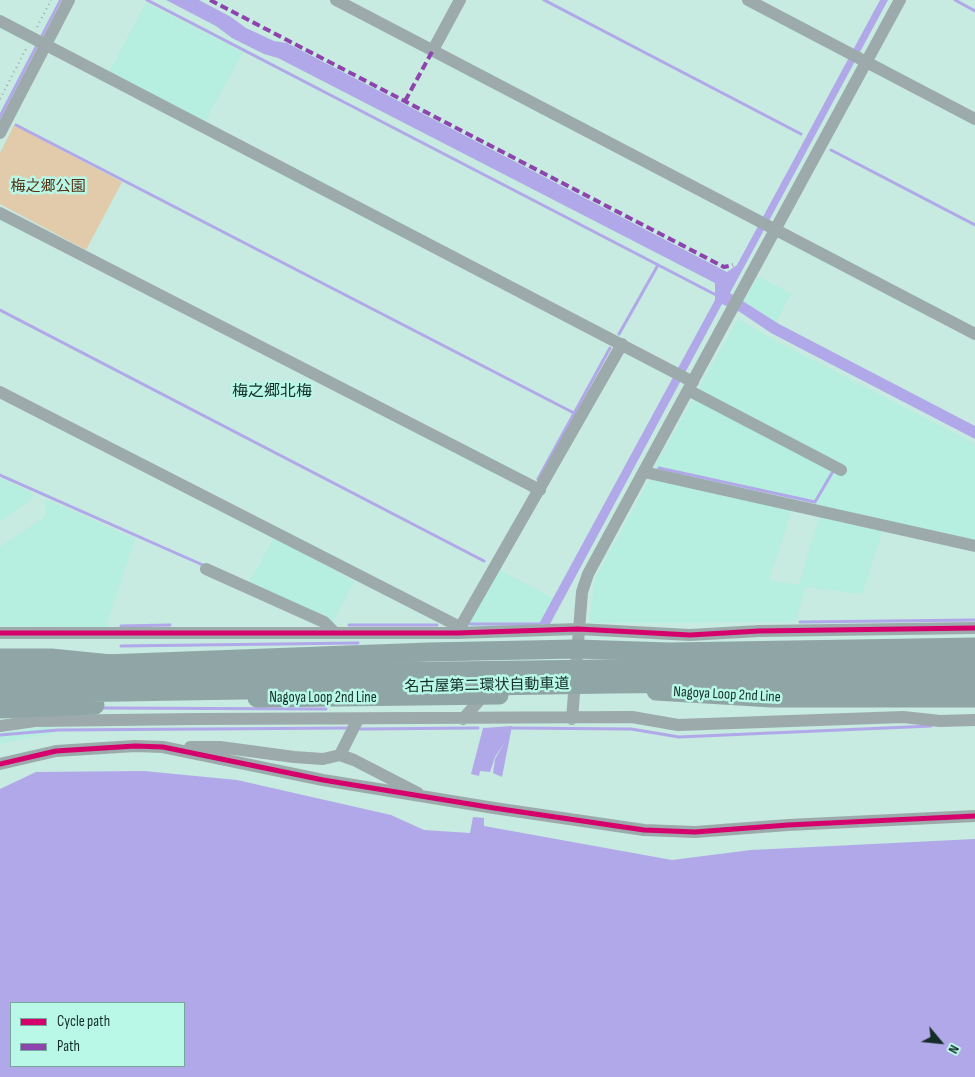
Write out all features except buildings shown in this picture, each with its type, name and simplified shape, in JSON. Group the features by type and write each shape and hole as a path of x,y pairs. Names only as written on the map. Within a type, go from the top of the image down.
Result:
{"highway":[{"path":"0,667 429,652 577,649 670,652 975,647"},
{"path":"0,658 51,658 218,674"},
{"name":"名古屋第二環状自動車道","path":"0,677 975,664"},
{"name":"名古屋第二環状自動車道","path":"0,694 609,684 975,681"},
{"path":"0,709 102,705 228,690"},
{"name":"Nagoya Loop 2nd Line","path":"0,698 301,699 629,690 772,698 975,698"}],"street":[{"path":"0,133 37,40 69,0"},
{"path":"336,0 975,334"},
{"path":"432,50 460,0"},
{"path":"748,0 975,119"},
{"path":"572,718 582,592 588,574 644,472 689,384 732,311 769,225 858,58 900,0"},
{"path":"0,21 673,371 689,384 841,470"},
{"path":"0,213 540,490"},
{"path":"458,630 622,344"},
{"path":"0,392 458,630"},
{"path":"644,472 975,546"},
{"path":"206,569 324,622 334,632"},
{"path":"0,633 176,634 578,628 690,635 759,631 975,628"},
{"path":"364,632 388,637 429,652"},
{"path":"670,652 690,635"},
{"path":"463,719 484,695"},
{"path":"0,726 35,721 632,717 678,725 903,717 940,721 975,720"},
{"path":"340,755 358,719"},
{"path":"0,764 56,751 135,746 220,748 323,759 340,755 354,760 426,798"},
{"path":"163,747 323,780 426,798 644,830 695,832 788,825 975,816"}],"path":[{"path":"0,99 37,40 51,0"}],"shaded area":[{"path":"59,0 62,0 0,120 0,113"},
{"path":"166,0 199,0 231,17 246,28 274,41 287,43 727,272 737,265 880,0 888,0 730,293 779,324 975,426 975,439 771,333 740,312 722,304 550,624 539,624 715,300 715,283 278,58 264,54 232,38 216,26"},
{"path":"146,3 243,52 205,121 109,72"},
{"path":"758,276 791,294 776,322 744,301"},
{"path":"738,319 768,337 975,444 975,541 657,470 655,466 692,401 700,399 842,464 703,393 699,388"},
{"path":"0,478 31,492 33,498 0,522"},
{"path":"654,479 792,509 769,580 799,585 820,515 883,530 862,594 805,587 796,622 589,623 595,579 648,482"},
{"path":"46,499 135,539 106,627 0,626 0,547 46,516"},
{"path":"274,538 354,581 333,622 249,583"},
{"path":"499,570 553,598 537,628 470,628 467,626"},
{"path":"52,726 53,733 0,744 0,733"},
{"path":"512,726 502,777 493,773 495,759 505,742 495,757 490,772 480,771 479,776 471,774 483,728"},
{"path":"144,771 237,780 391,815 424,830 470,833 473,817 484,818 484,826 672,860 751,850 975,839 975,1077 0,1077 0,789 36,772"}],"green space":[{"name":"梅之郷公園","path":"14,125 122,182 86,250 0,204 0,153"}],"waterway":[{"path":"147,0 718,296"},
{"path":"544,0 801,134"},
{"path":"955,0 975,11"},
{"path":"16,125 574,413"},
{"path":"831,150 975,225"},
{"path":"619,334 658,265"},
{"path":"0,310 484,561"},
{"path":"538,479 610,348"},
{"path":"659,468 815,502 832,473"},
{"path":"0,475 205,566"},
{"path":"800,622 975,620"},
{"path":"470,624 539,624"},
{"path":"121,626 170,625"},
{"path":"349,625 437,625"},
{"path":"121,646 358,643"},
{"path":"101,708 326,709"},
{"path":"509,728 631,729 679,737 931,726"},
{"path":"0,735 58,730 348,728"},
{"path":"360,729 478,728"}],"marked path":[{"path":"210,0 724,267 733,265"},
{"path":"405,101 433,50"}],"cycle path":[{"path":"0,633 457,633 578,629 690,635 759,631 975,628"},
{"path":"0,764 56,751 135,746 163,747 323,780 644,830 695,832 788,825 975,816"}],"district":[{"name":"梅之郷北梅","path":"272,392"}]}
